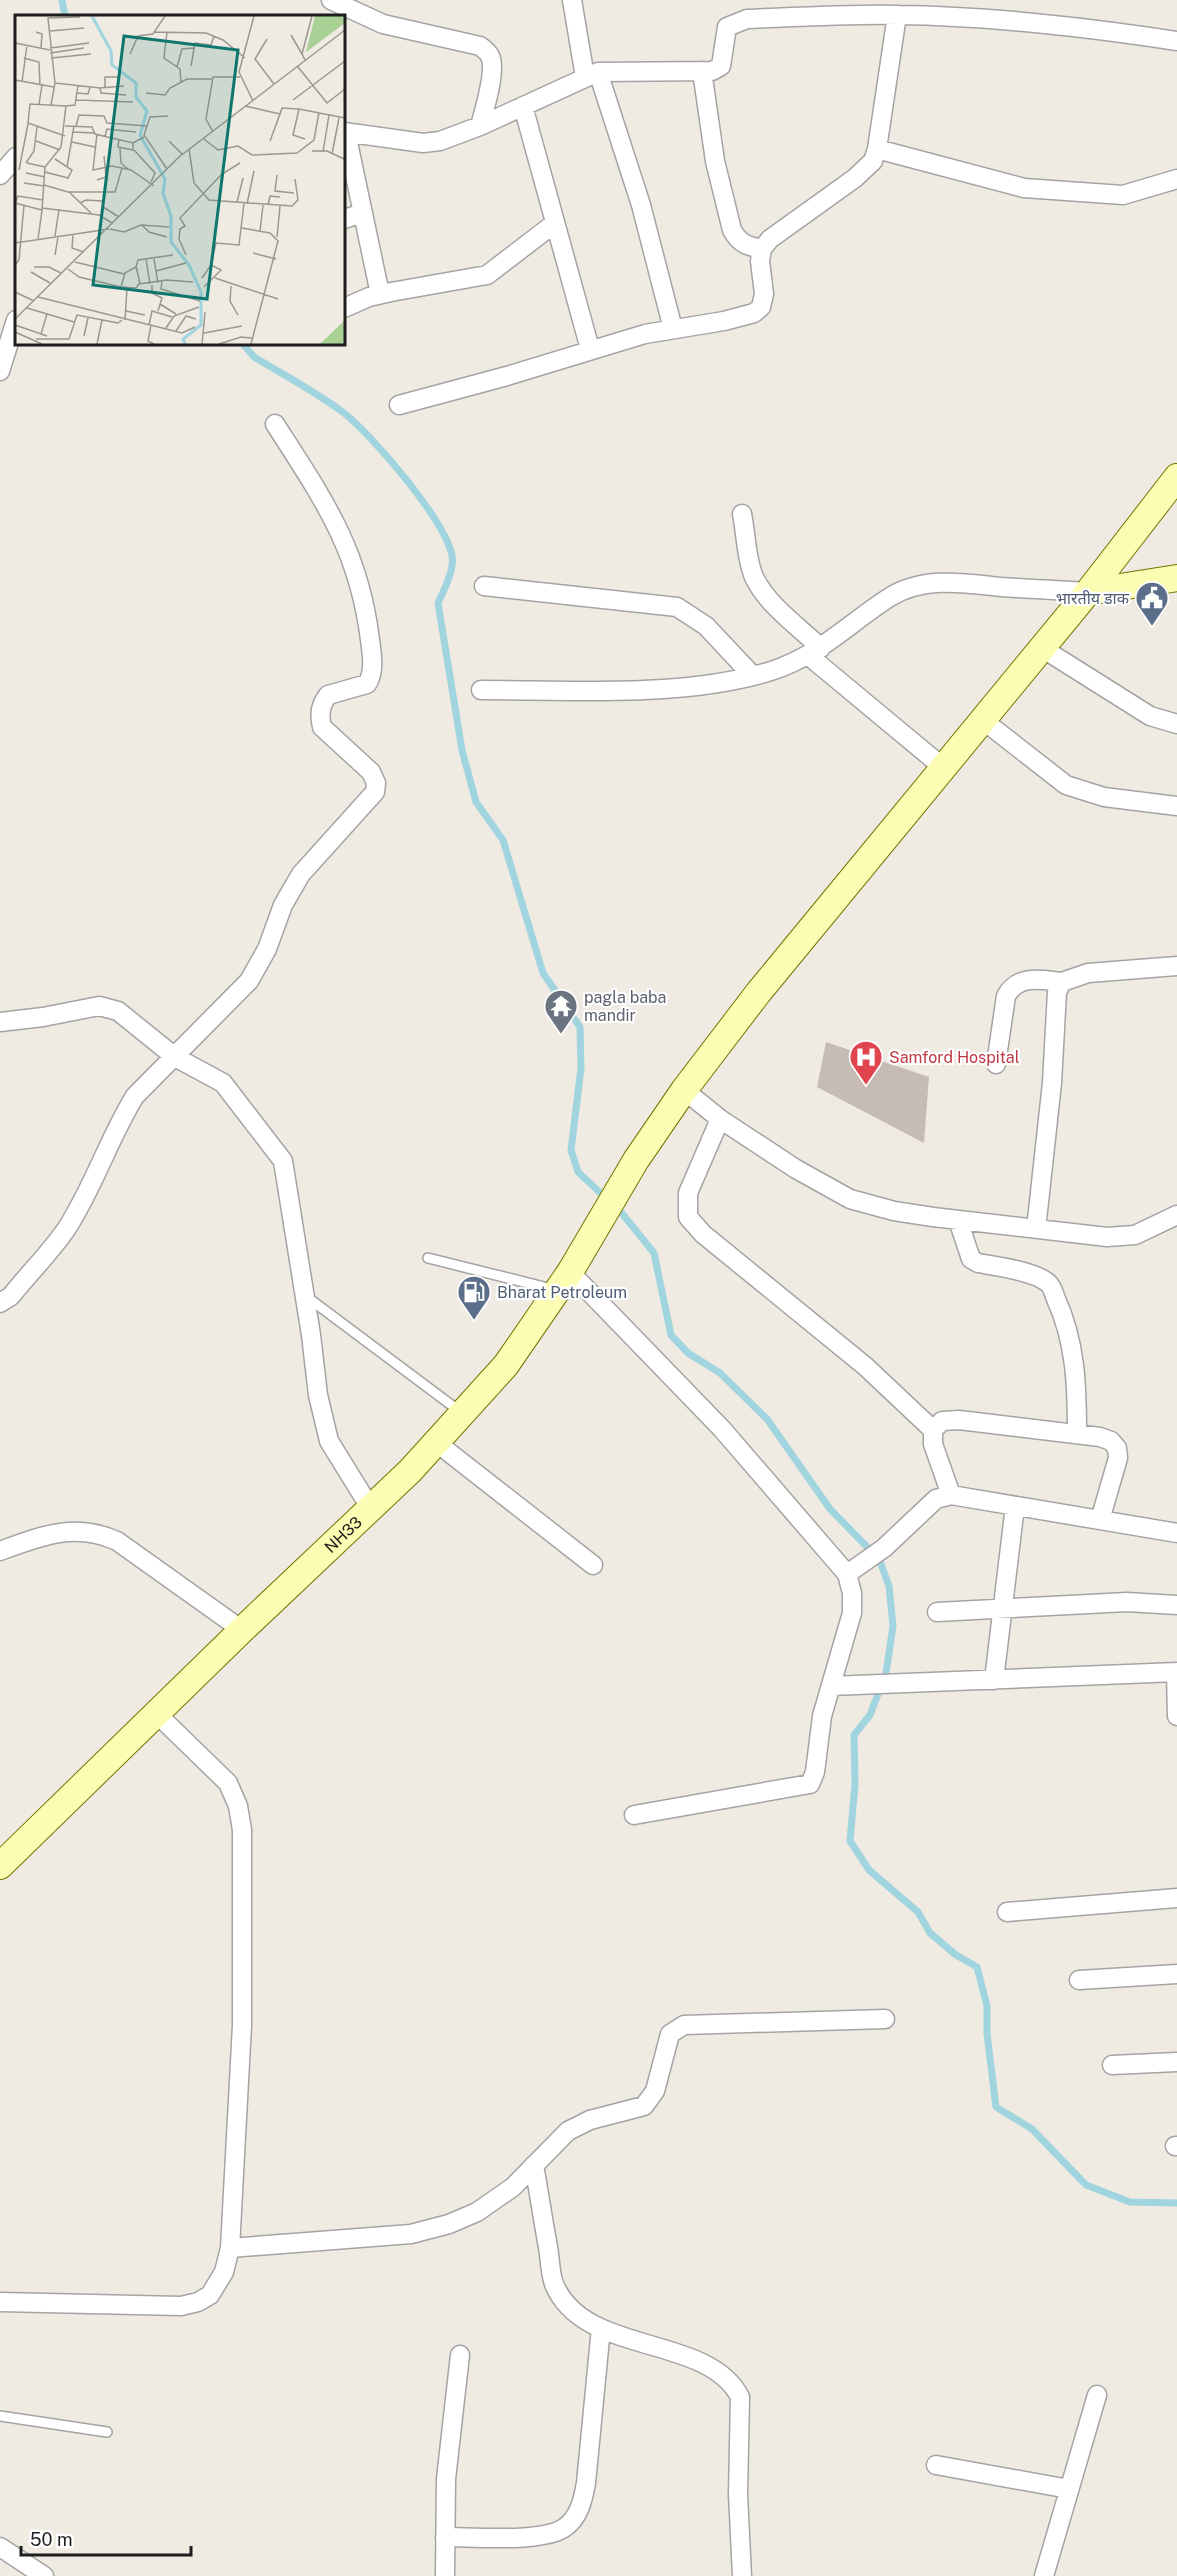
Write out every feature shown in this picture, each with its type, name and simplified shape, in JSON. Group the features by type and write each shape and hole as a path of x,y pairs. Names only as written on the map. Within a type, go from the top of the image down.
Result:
{"main road":[{"name":"NH33","path":"0,1866 242,1630 371,1509 437,1443 506,1365 564,1282 636,1160 684,1090 809,931 945,769 1088,592 1177,477"},
{"path":"1088,592 1177,578"}],"street":[{"path":"330,0 383,24 480,46 490,54 492,64 490,81 480,126"},
{"path":"572,0 591,75 640,205 673,329"},
{"path":"380,294 345,132 423,143 440,141 480,126 591,75 712,71 721,66 727,27 735,22 833,8 897,15 974,18 1177,41"},
{"path":"399,405 507,376 645,334 724,321 754,313 761,307 764,294 760,261 762,249 770,239 855,178 873,161 878,149 897,15"},
{"path":"702,71 715,161 732,230 738,240 746,246 762,249"},
{"path":"523,106 590,349"},
{"path":"878,149 1024,188 1123,195 1177,179"},
{"path":"0,175 15,158"},
{"path":"345,219 363,213"},
{"path":"345,308 380,294 487,275 555,223"},
{"path":"1,360 15,323"},
{"path":"0,1303 11,1296 66,1229 99,1169 122,1117 135,1096 249,981 267,949 283,905 292,888 312,861 375,792 376,783 371,772 322,727 319,717 322,703 328,695 366,684 370,679 372,656 360,583 339,527 275,424"},
{"path":"742,514 753,575 771,601 815,652 945,769"},
{"path":"481,690 642,691 724,681 771,671 815,652 891,596 909,588 927,584 966,582 1088,592"},
{"path":"484,586 677,607 706,626 752,675"},
{"path":"1042,648 1150,716 1177,724"},
{"path":"984,720 1066,785 1104,797 1177,806"},
{"path":"996,1064 1006,996 1012,986 1021,980 1062,982 1073,976 1088,973 1177,966"},
{"path":"1036,1229 1052,1083 1057,992 1062,982"},
{"path":"0,1022 43,1017 99,1006 110,1007 175,1057 223,1083 283,1161 318,1395 328,1442 371,1509"},
{"path":"684,1090 720,1119 796,1169 850,1199 894,1211 1107,1237 1135,1234 1177,1215"},
{"path":"720,1119 688,1193 688,1217 703,1234 865,1366 933,1430"},
{"path":"958,1220 970,1258 978,1263 1036,1276 1049,1283 1073,1349 1077,1374 1077,1434"},
{"path":"564,1282 722,1429 854,1570 852,1613 822,1716 814,1772 810,1784 634,1815"},
{"path":"951,1495 933,1444 933,1430 942,1421 959,1420 1100,1437 1111,1441 1117,1448 1118,1458 1100,1520"},
{"path":"437,1443 593,1565"},
{"path":"854,1570 884,1548 936,1499 951,1495 1177,1533"},
{"path":"994,1680 1015,1506"},
{"path":"0,1551 38,1537 62,1532 100,1533 117,1541 242,1630"},
{"path":"937,1612 1126,1602 1177,1605"},
{"path":"831,1686 1177,1672 1177,1716"},
{"path":"0,2302 181,2306 190,2304 210,2295 217,2286 231,2248 242,2025 242,1830 238,1806 228,1784 156,1713"},
{"path":"1007,1912 1177,1898"},
{"path":"1078,1980 1177,1974"},
{"path":"231,2248 411,2234 477,2212 513,2187 554,2143 579,2124 644,2106 651,2099 660,2078 670,2034 678,2027 695,2023 885,2019"},
{"path":"1112,2065 1177,2062"},
{"path":"534,2165 554,2282 565,2303 579,2316 601,2328 707,2365 734,2384 741,2397 738,2494 742,2576"},
{"path":"445,2537 532,2536 557,2531 574,2518 582,2503 586,2483 601,2328"},
{"path":"445,2576 446,2479 460,2355"},
{"path":"1044,2576 1097,2395"},
{"path":"936,2465 1069,2489"},
{"path":"0,2547 44,2576"}],"lane":[{"path":"428,1258 564,1282"},
{"path":"305,1296 464,1414"},
{"path":"0,2416 107,2432"}],"building":[{"path":"826,1042 929,1077 924,1143 817,1087"}],"waterway":[{"path":"62,0 65,15"},
{"path":"244,345 254,357 322,398 357,424 406,479 436,521 446,540 453,561 438,603 462,750 476,802 503,840 543,973 580,1027 581,1068 571,1150 578,1172 607,1199"},
{"path":"616,1206 654,1253 671,1335 688,1353 720,1373 767,1419 830,1509 879,1559 889,1586 893,1626 886,1673 870,1715 854,1735 855,1784 850,1841 869,1870 918,1912 930,1933 956,1955 977,1967 987,2006 987,2034 996,2107 1032,2129 1086,2185 1130,2202 1177,2203"}],"place":[{"name":"भारतीय डाक","path":"1152,627"},
{"name":"pagla baba mandir","path":"561,1035"},
{"name":"Samford Hospital","path":"866,1086"},
{"name":"Bharat Petroleum","path":"474,1321"}]}
